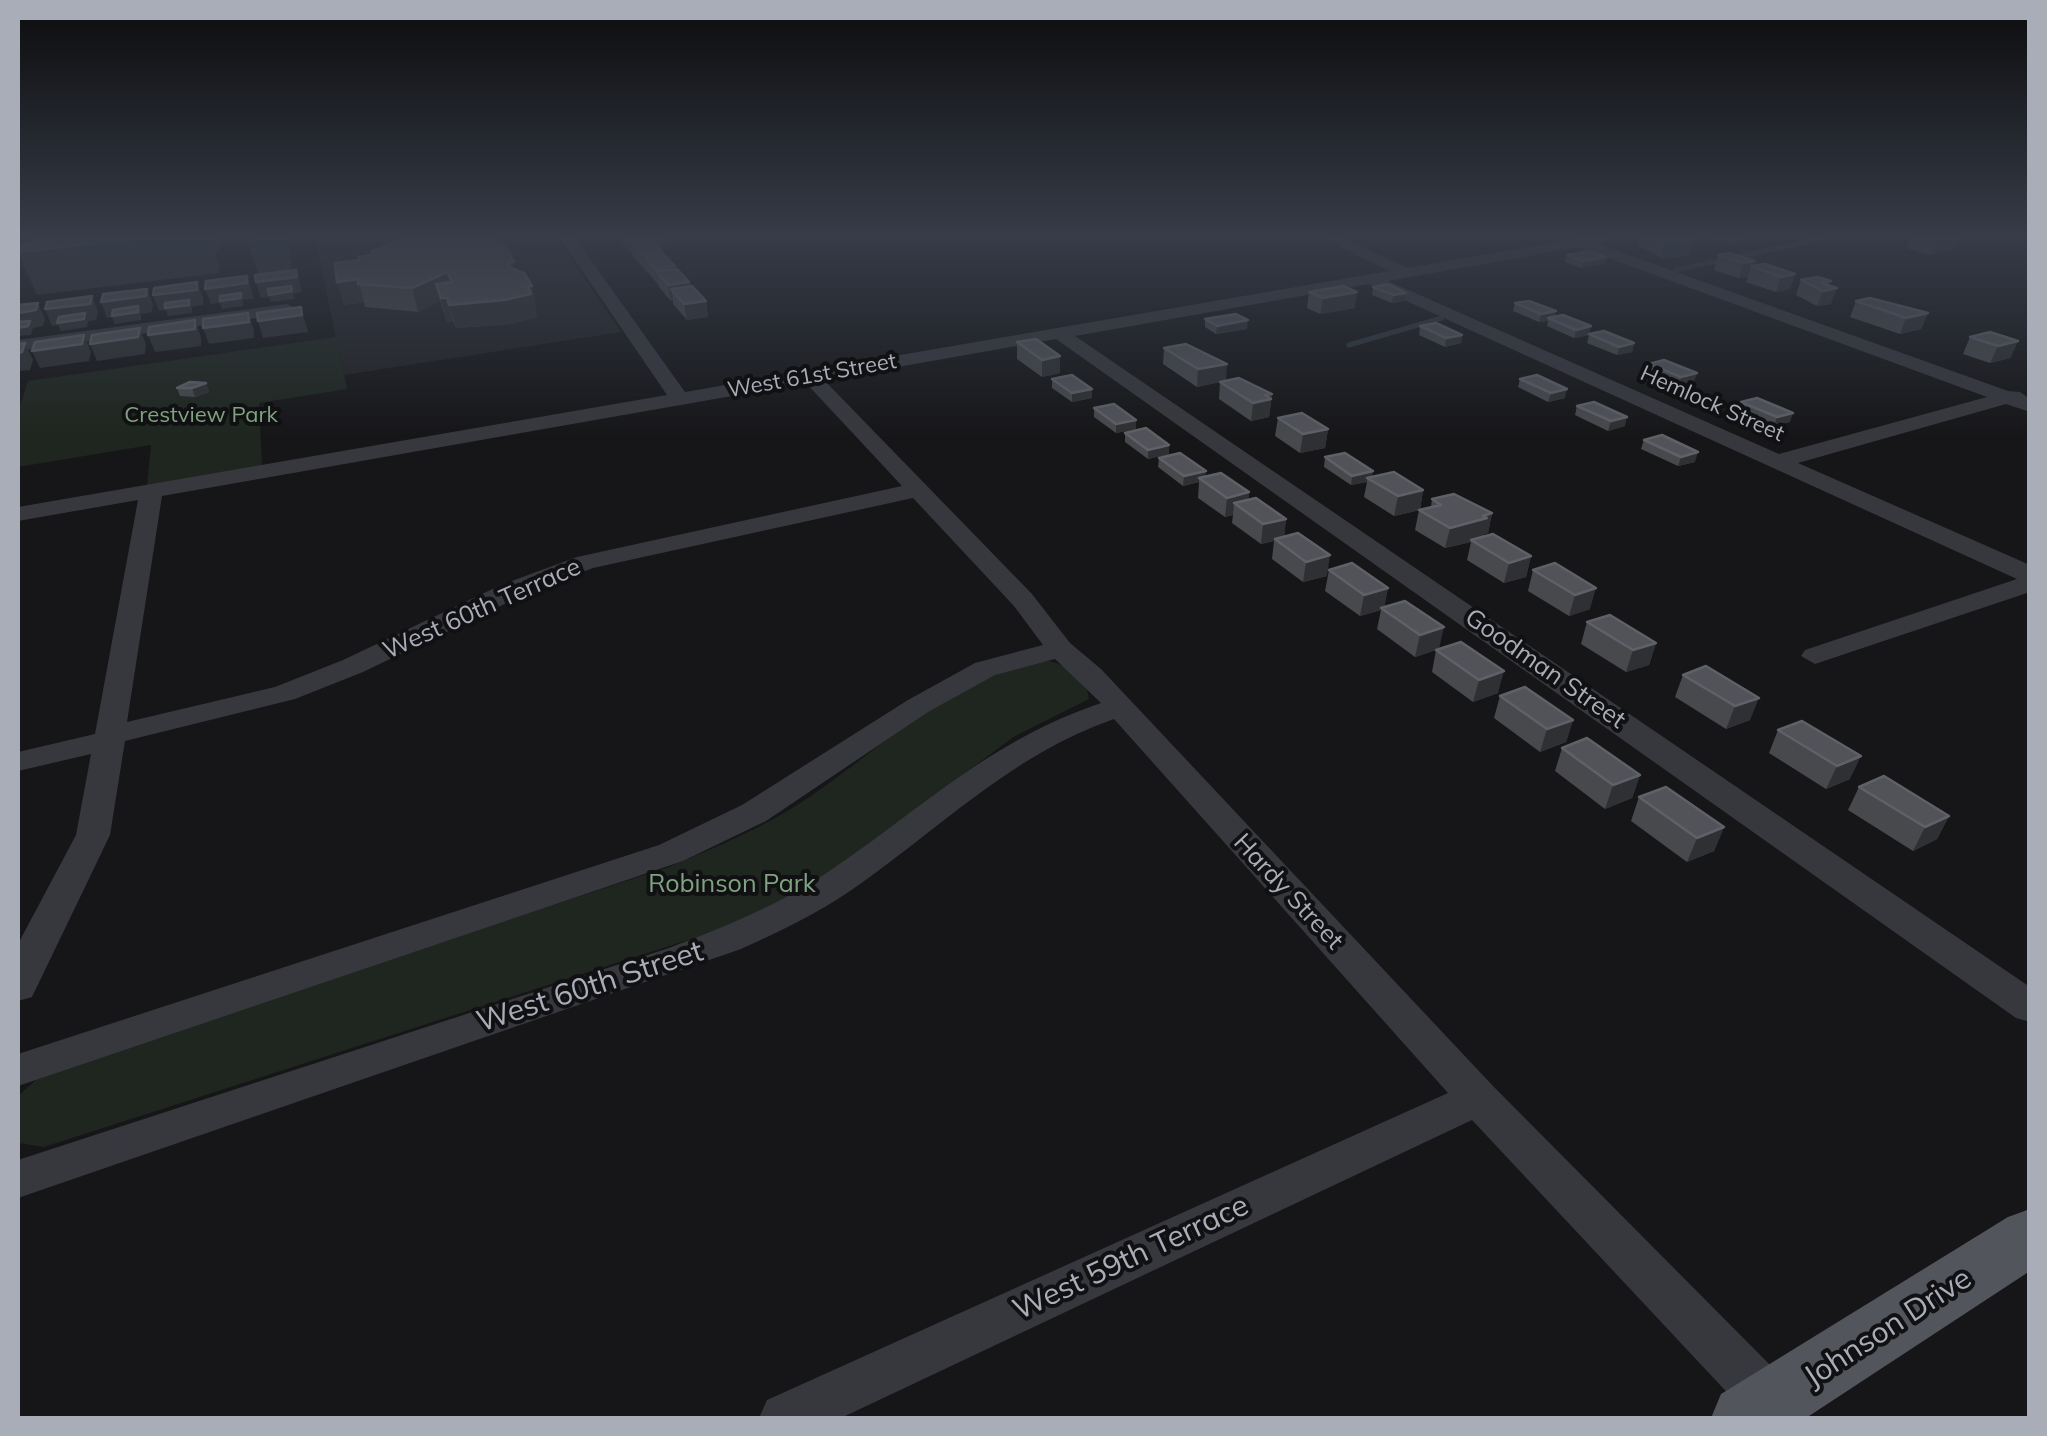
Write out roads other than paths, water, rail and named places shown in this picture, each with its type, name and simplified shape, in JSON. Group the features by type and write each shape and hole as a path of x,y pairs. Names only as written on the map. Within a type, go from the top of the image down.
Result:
{"main road":[{"name":"Johnson Drive","path":"1758,1410 2030,1238"}],"street":[{"path":"614,305 680,399"},
{"name":"West 61st Street","path":"18,514 1228,305"},
{"name":"Hemlock Street","path":"1429,305 2030,579"},
{"path":"1773,305 2019,395 2030,406"},
{"path":"18,346 287,310"},
{"name":"Goodman Street","path":"1060,334 2030,1007"},
{"name":"Hardy Street","path":"810,376 1024,600 1060,649 1088,672 1758,1410"},
{"path":"1780,462 2019,395"},
{"name":"West 60th Terrace","path":"18,762 285,694 353,666 510,590 586,562 918,490"},
{"path":"18,987 24,967 93,836 151,492"},
{"path":"1814,656 2030,579"},
{"path":"18,1070 671,853 754,813 918,706 985,668 1060,649"},
{"name":"West 60th Street","path":"18,1178 682,958 748,932 796,909 858,869 1013,750 1118,707"},
{"name":"West 59th Terrace","path":"786,1418 1478,1098"}],"waterway":[{"path":"1349,345 1442,318"}],"park label":[{"name":"Crestview Park","path":"201,415"},
{"name":"Robinson Park","path":"732,884"}]}
